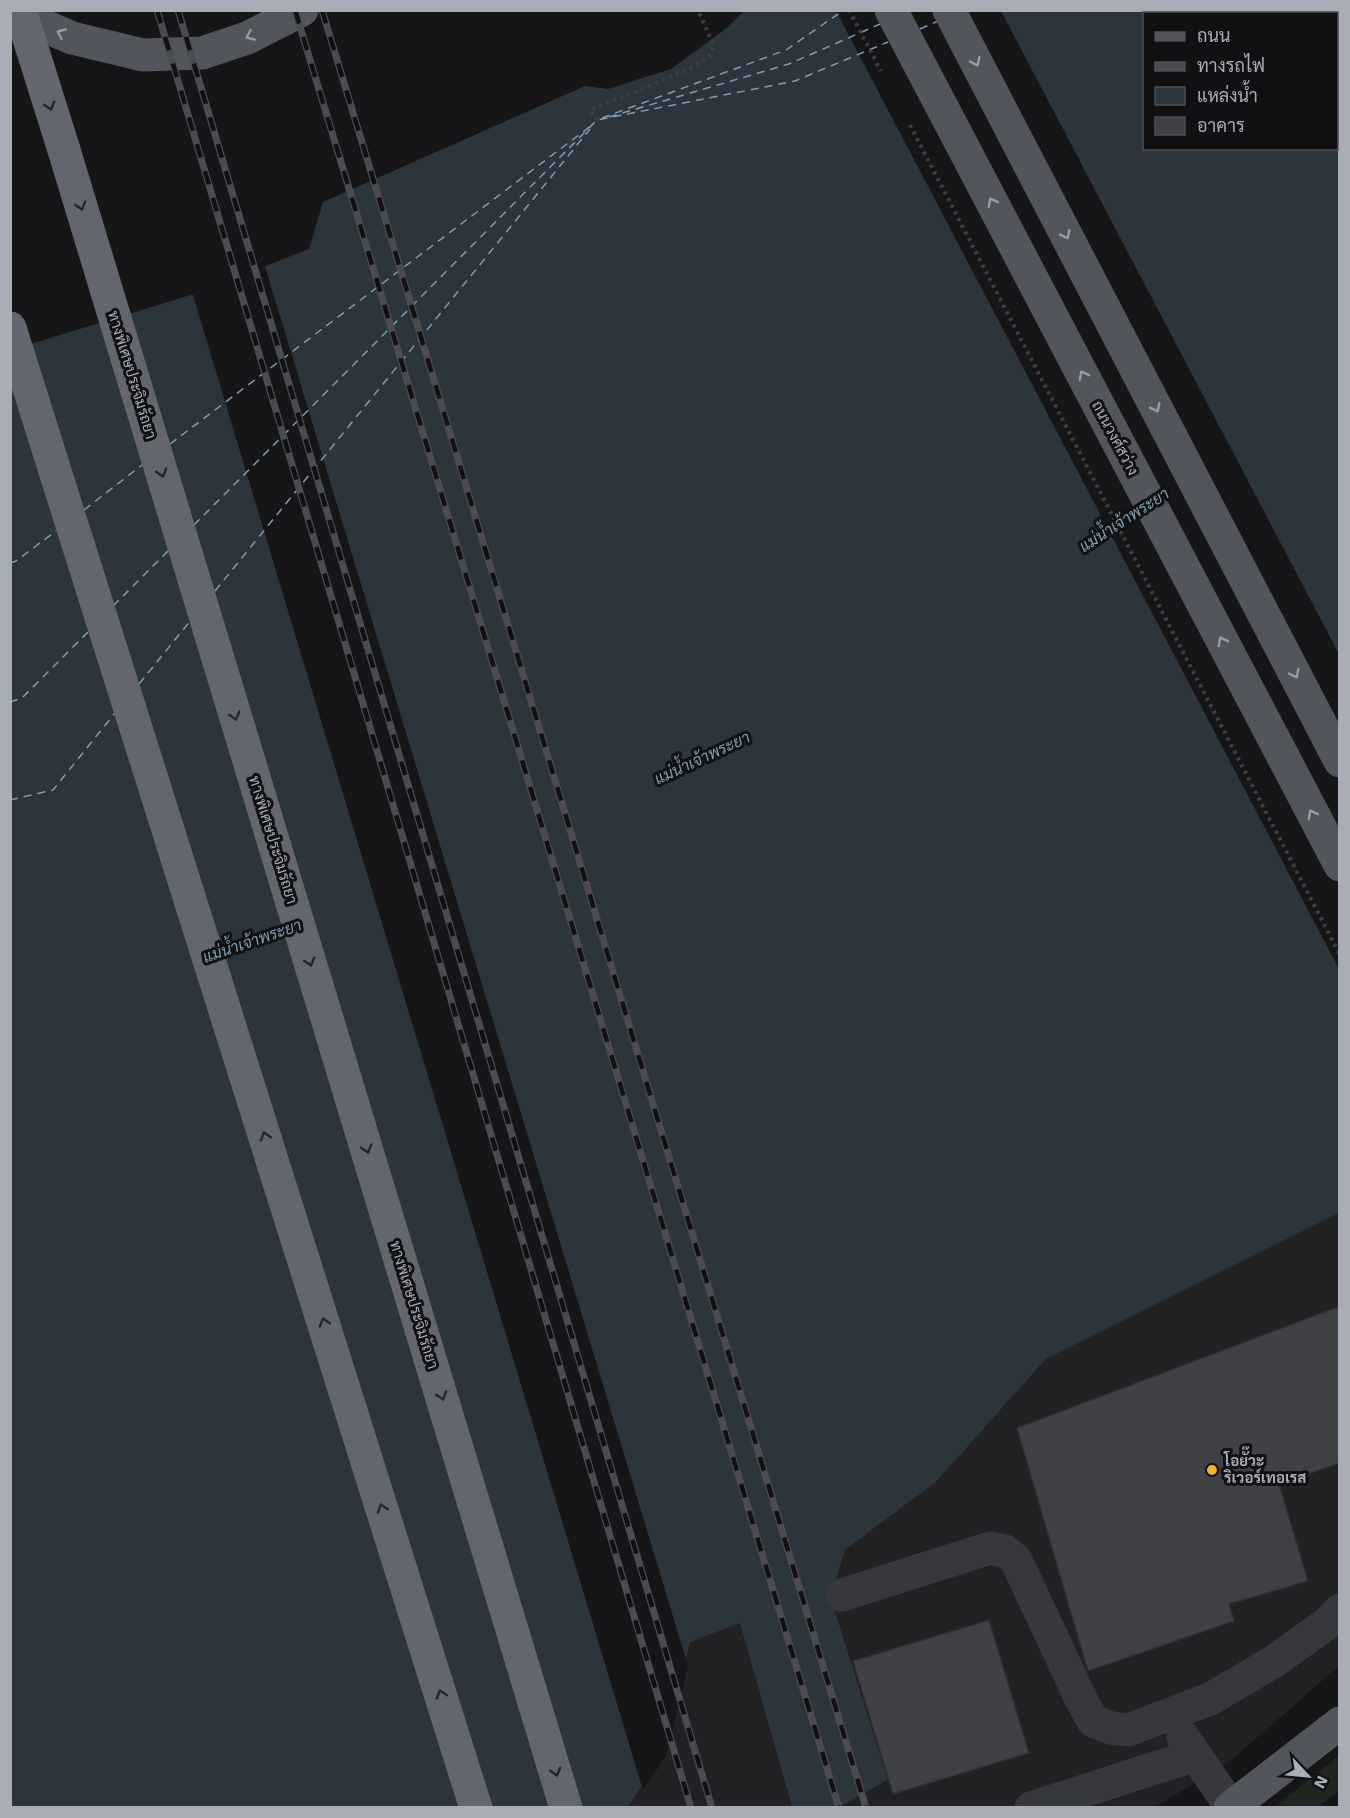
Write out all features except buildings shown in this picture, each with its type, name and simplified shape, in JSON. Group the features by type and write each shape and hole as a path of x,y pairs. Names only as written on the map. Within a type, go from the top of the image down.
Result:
{"highway":[{"name":"ทางพิเศษประจิมรัถยา","path":"20,10 566,1808"},
{"path":"10,328 476,1808"}],"main road":[{"path":"10,11 72,38 143,55 202,53 247,38 302,10"},
{"name":"ถนนวงศ์สว่าง","path":"891,10 1340,866"},
{"path":"949,10 1340,761"},
{"path":"1231,1807 1340,1723"}],"lane":[{"path":"842,1595 990,1548 1005,1551 1016,1560 1093,1720 1111,1728 1128,1730 1210,1698 1273,1662 1329,1622 1340,1610"},
{"path":"1168,1714 1231,1807"},
{"path":"1031,1808 1195,1755"}],"path":[{"path":"597,120 590,110 685,71 711,55 714,46 698,10"},
{"path":"849,10 885,79"},
{"path":"906,119 1340,955"}],"shaded area":[{"path":"1339,1213 1339,1666 1229,1762 1155,1807 839,1807 888,1780 831,1597 845,1550 936,1482 1046,1359"},
{"path":"740,1622 792,1807 628,1808 664,1755 690,1641"},
{"path":"1339,1756 1339,1791 1318,1807 1274,1807"}],"water":[{"name":"แม่น้ำเจ้าพระยา","path":"744,11 1339,11 1339,1213 1046,1359 936,1482 845,1550 831,1598 888,1780 839,1807 792,1807 740,1623 690,1642 664,1755 628,1807 11,1808 11,350 194,294 309,249 323,202 585,86 608,89 671,69 728,27"}],"pier":[{"path":"836,11 1001,11 1339,654 1339,969"},
{"path":"264,263 688,1666 666,1756 643,1790 192,292"}],"ferry route":[{"path":"602,118 786,50 844,10"},
{"path":"920,29 938,21"},
{"path":"609,117 789,64 880,24"},
{"path":"194,525 597,120 795,81 888,42"},
{"path":"170,444 592,125"},
{"path":"215,591 590,129"},
{"path":"84,510 142,465"},
{"path":"10,563 56,531"},
{"path":"113,606 169,550"},
{"path":"139,684 191,620"},
{"path":"10,702 22,698 89,631"},
{"path":"10,800 53,790 115,713"}],"railway":[{"path":"157,10 691,1808"},
{"path":"178,10 712,1808"},
{"path":"295,10 839,1808"},
{"path":"322,10 866,1808"}],"place":[{"name":"โอยั๊วะ ริเวอร์เทอเรส","path":"1212,1470"}]}
